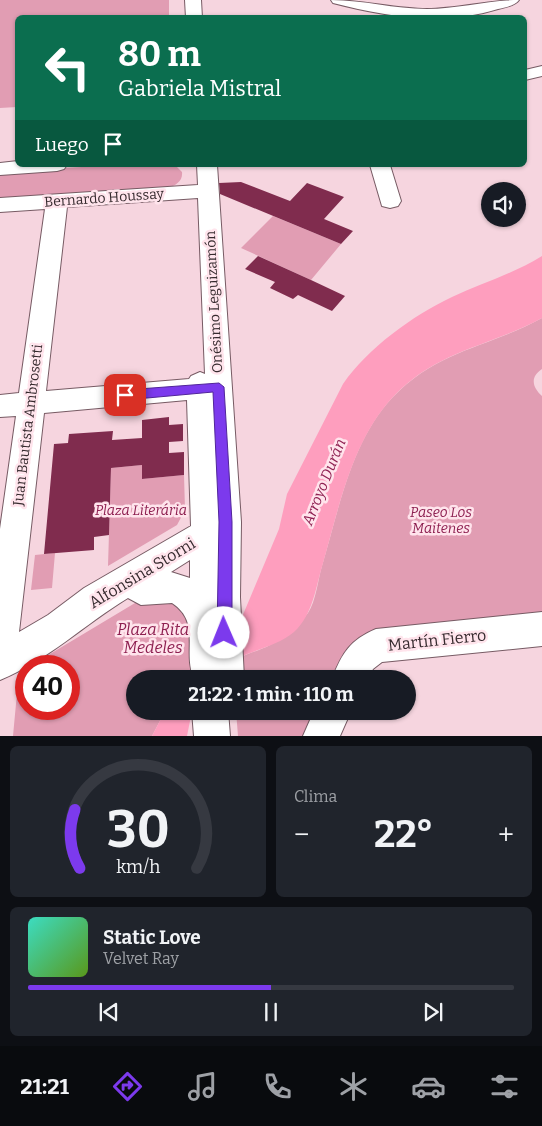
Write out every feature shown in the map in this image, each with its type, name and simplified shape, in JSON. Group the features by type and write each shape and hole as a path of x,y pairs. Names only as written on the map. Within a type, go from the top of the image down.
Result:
{"street":[{"path":"182,0 183,15"},
{"path":"192,0 194,15"},
{"path":"330,0 334,15"},
{"path":"339,0 412,6 437,5 471,0"},
{"path":"378,0 463,14 511,0"},
{"path":"527,74 542,70"},
{"path":"0,169 28,167"},
{"name":"Onésimo Leguizamón","path":"193,167 200,192 216,536 224,596 226,670"},
{"name":"Onésimo Leguizamón","path":"200,192 206,167"},
{"path":"381,167 390,201"},
{"name":"Bernardo Houssay","path":"0,205 200,192"},
{"name":"Juan Bautista Ambrosetti","path":"0,650 57,201"},
{"path":"0,406 210,388"},
{"name":"Onésimo Leguizamón","path":"208,670 206,623 216,536"},
{"name":"Alfonsina Storni","path":"60,626 107,608 141,589 216,536"},
{"name":"Alfonsina Storni","path":"0,663 60,626 96,599 216,536"},
{"path":"141,589 153,586 170,586 186,592 198,604 206,623"},
{"name":"Martín Fierro","path":"354,670 361,657 376,646 542,629"},
{"path":"211,720 212,736"},
{"path":"227,720 227,736"},
{"path":"321,736 329,720"}],"green space":[{"path":"0,0 169,0 169,15 15,15 15,107 0,108"},
{"path":"81,167 177,167 182,172 182,175 174,186 168,188 0,200 0,172"},
{"path":"273,216 341,244 311,280 241,248"},
{"name":"Paseo Los Maitenes","path":"542,318 542,369 534,379 534,386 542,396 542,614 398,627 346,670 237,670 239,658 270,645 296,625 311,608 348,477 367,434 393,397 410,381 446,359"},
{"name":"Plaza Literária","path":"142,465 142,479 184,475 185,510 177,525 108,566 111,468"},
{"path":"55,553 52,588 31,590 35,555"},
{"name":"Plaza Rita Medeles","path":"140,600 188,605 196,670 126,670 126,720 160,720 152,736 13,736 15,714 15,720 80,720 80,655 48,655"},
{"path":"237,720 314,720 306,736 238,736"}],"water":[{"name":"Arroyo Durán","path":"542,256 542,318 427,369 410,381 393,397 379,414 357,454 341,497 313,600 306,617 294,632 275,644 239,658 237,629 279,529 287,494 343,384 365,358 407,323 452,297 509,273"},
{"path":"160,720 190,720 187,736 152,736"}],"building":[{"path":"241,182 290,201 307,183 344,197 324,219 353,231 341,244 220,194 219,183"},
{"path":"258,256 345,296 332,311 298,295 293,299 270,288 275,282 245,269"},
{"path":"169,417 169,425 183,424 183,441 169,442 169,453 184,452 184,475 142,479 142,465 111,468 109,535 94,537 94,550 44,554 54,444 68,443 69,434 113,431 112,440 142,438 142,420"}],"route":[{"path":"125,395 219,387 226,522 224,633"}]}
